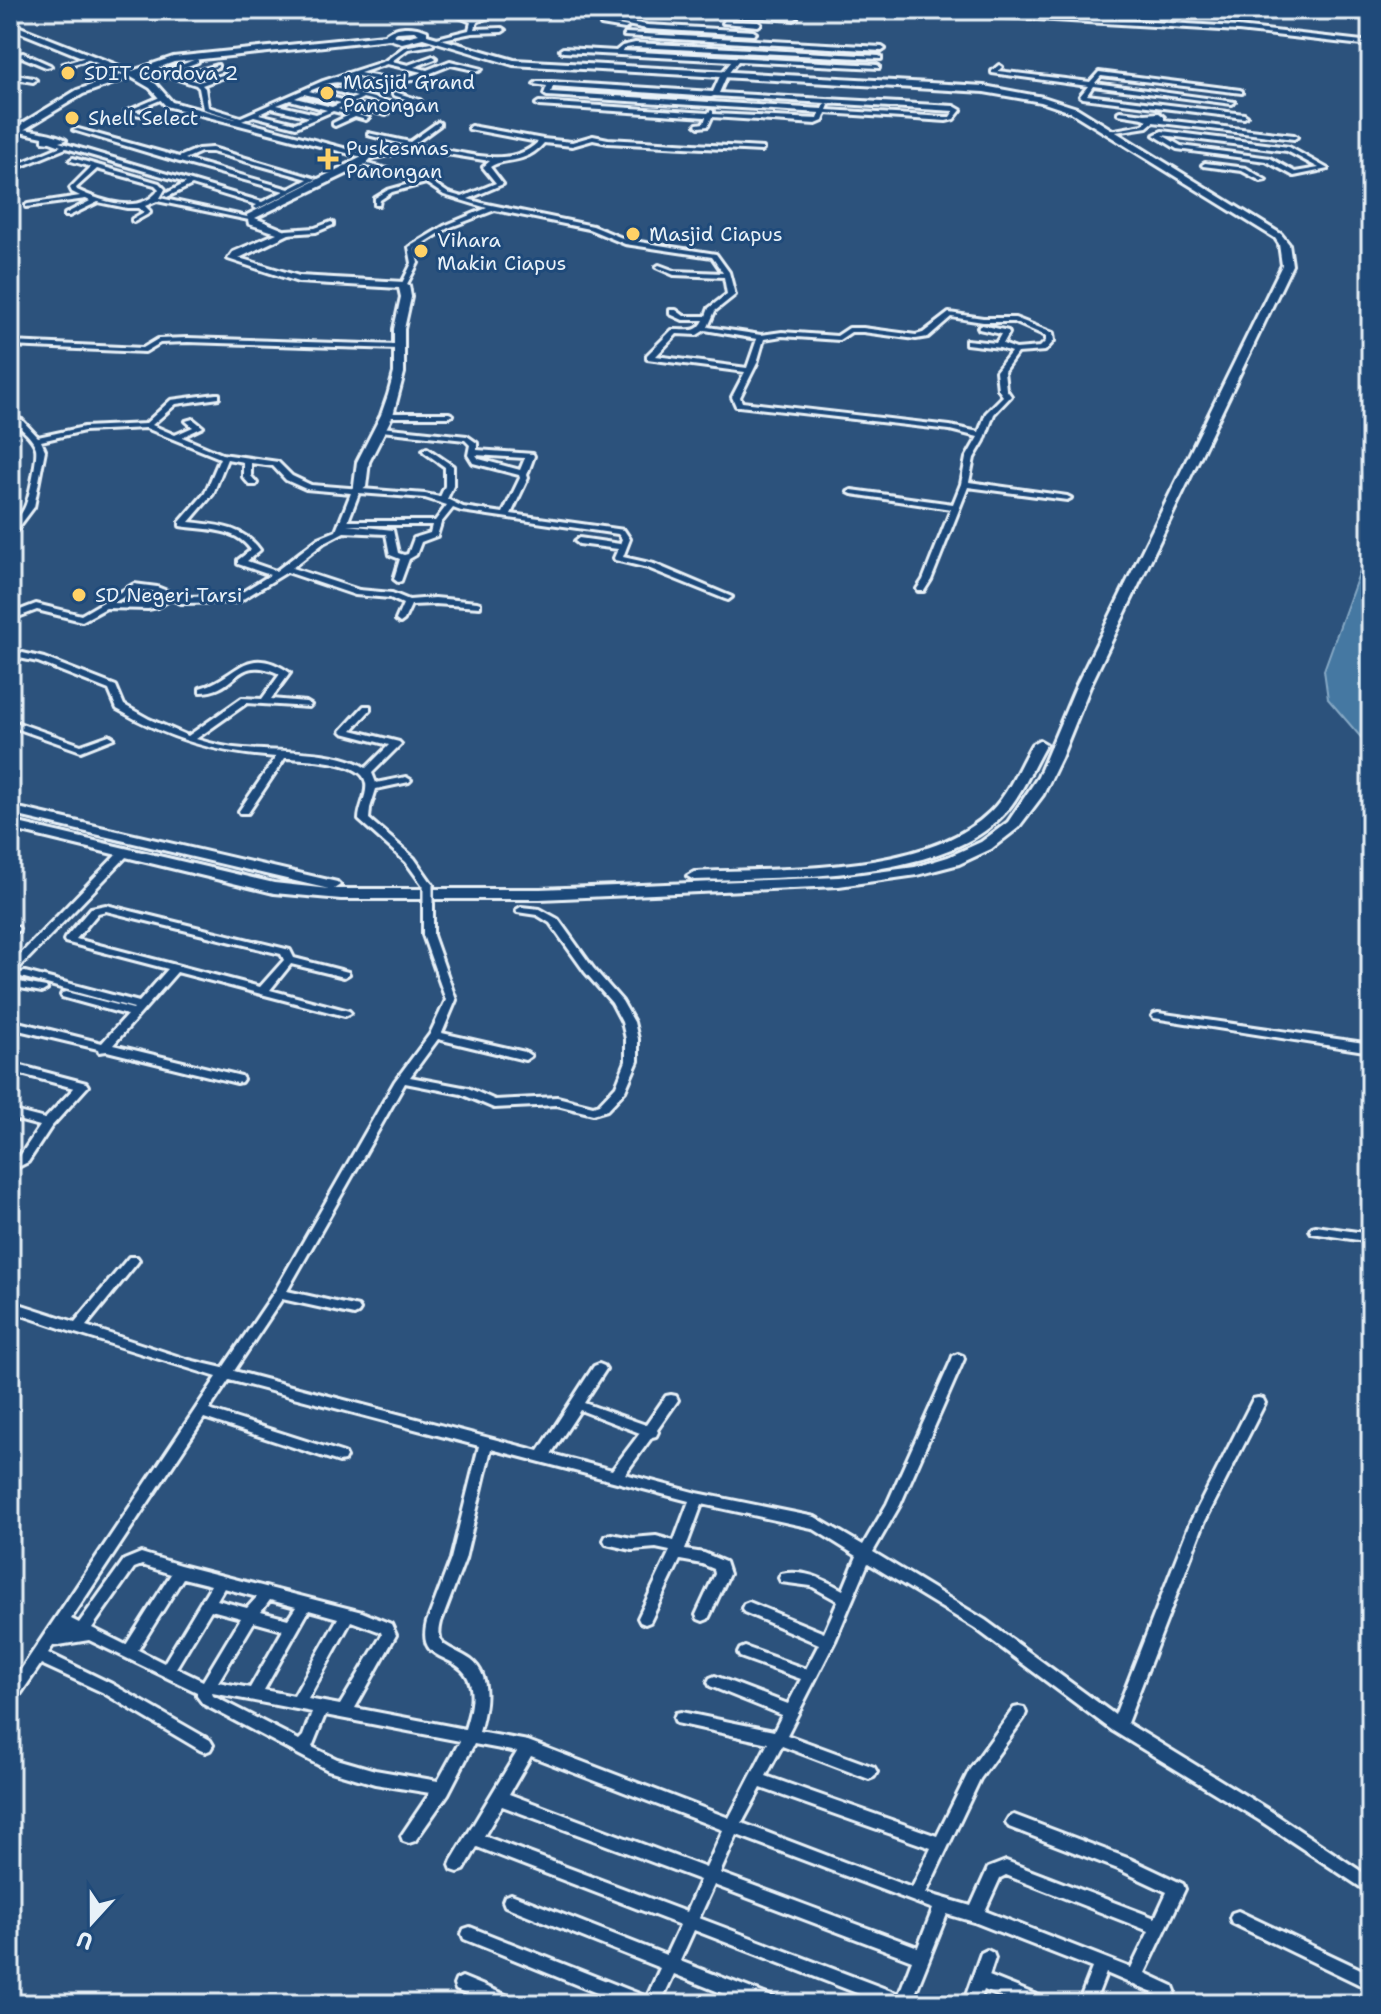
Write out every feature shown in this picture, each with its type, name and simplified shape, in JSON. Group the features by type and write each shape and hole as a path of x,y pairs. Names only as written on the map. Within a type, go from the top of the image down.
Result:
{"street":[{"path":"447,10 474,21 500,10"},
{"path":"590,10 614,16 603,24 630,28"},
{"path":"610,14 617,10"},
{"path":"917,10 1253,30 1371,44"},
{"path":"1093,11 1103,19"},
{"path":"1158,23 1159,13"},
{"path":"736,15 794,18"},
{"path":"690,125 706,125 706,115 718,96 720,84 755,24 756,16"},
{"path":"472,31 474,21"},
{"path":"619,22 744,39"},
{"path":"725,22 755,24"},
{"path":"10,25 129,74 153,86 169,104 238,120 333,79 387,62 407,48 472,31 502,30"},
{"path":"12,129 67,89 184,57 295,43 388,36 410,29 422,31 419,38 508,65 720,84 827,101 957,109 948,119 547,94 551,84"},
{"path":"669,37 674,29"},
{"path":"626,35 744,39 882,49"},
{"path":"617,53 630,45 879,58"},
{"path":"839,65 847,47"},
{"path":"563,50 877,67"},
{"path":"10,58 23,55 48,66"},
{"path":"397,55 412,59"},
{"path":"66,64 89,58"},
{"path":"409,67 433,58"},
{"path":"165,73 196,61"},
{"path":"387,62 428,72"},
{"path":"353,73 383,81 413,78 453,63 479,69"},
{"path":"181,78 216,66"},
{"path":"369,67 413,78"},
{"path":"999,67 994,72 1232,102"},
{"path":"10,68 22,73"},
{"path":"436,69 451,73"},
{"path":"156,71 198,84 202,88 205,108 426,181 440,191 462,199 582,225 625,242 693,255 714,255 726,275 731,295 716,306 704,328 697,333 675,332 650,357 749,370"},
{"path":"198,84 231,73"},
{"path":"1240,92 1099,74 1083,96 1244,116"},
{"path":"10,76 33,80"},
{"path":"333,79 362,86"},
{"path":"10,825 274,888 357,895 540,894 860,880 911,872 946,862 994,838 1013,825 1027,807 1060,748 1084,684 1288,260 1284,244 1264,225 1111,132 1060,105 1005,92 720,84 537,84"},
{"path":"1111,132 1145,126 1157,118 1176,84"},
{"path":"318,85 413,109"},
{"path":"304,92 386,113"},
{"path":"395,94 419,99 404,106"},
{"path":"552,105 558,95"},
{"path":"254,113 296,125 363,96"},
{"path":"143,115 128,112 162,98"},
{"path":"289,98 366,118"},
{"path":"539,104 816,122 821,120 827,101"},
{"path":"272,106 316,116"},
{"path":"1120,113 1294,137"},
{"path":"335,124 355,115"},
{"path":"401,151 438,124"},
{"path":"52,139 86,126"},
{"path":"471,128 572,144 593,138 761,149"},
{"path":"12,129 262,204"},
{"path":"76,130 290,191"},
{"path":"1162,133 1257,145 1289,149 1325,169 1294,174 1268,159 1179,148 1157,135 1162,133"},
{"path":"1244,169 1264,133"},
{"path":"370,134 411,144"},
{"path":"140,206 156,199 246,215 365,160 401,151 433,149 498,158 523,154 543,141"},
{"path":"13,168 64,147"},
{"path":"178,160 206,149 314,179 246,215"},
{"path":"462,199 500,184 486,167 498,158"},
{"path":"73,160 157,184 162,189 156,199"},
{"path":"1205,165 1244,169 1263,180"},
{"path":"94,168 73,189 88,198 140,206 148,212 134,220"},
{"path":"377,204 377,199 385,193 426,181 434,174"},
{"path":"190,184 167,195 246,215 252,222 286,232 316,230 331,224"},
{"path":"28,206 88,198"},
{"path":"67,215 97,200"},
{"path":"343,526 355,492 360,487 363,462 387,415 399,373 398,347 406,297 404,285 415,263 411,248 446,227 494,208"},
{"path":"286,232 281,237 237,254 233,259 305,280 404,285"},
{"path":"659,267 674,273 726,275"},
{"path":"673,312 683,318 707,318"},
{"path":"704,328 761,337 787,334 839,338 849,330 920,336 949,315 1019,321 1051,337 1040,350 1015,351 969,342"},
{"path":"982,327 1005,333 999,341 1000,346"},
{"path":"761,337 736,397 741,404 950,428 980,435"},
{"path":"10,344 145,350 160,340 188,340 398,347"},
{"path":"921,589 965,484 970,458 980,435 992,409 1007,396 1002,389 1000,373 1015,351"},
{"path":"147,426 171,403 216,396"},
{"path":"387,415 449,415"},
{"path":"10,419 19,422 41,450 33,499 10,533"},
{"path":"176,437 199,427 190,421"},
{"path":"36,440 84,429 147,426 224,457 275,464 289,478 309,487 381,492 546,523 621,532 626,539 618,558 651,566 728,597"},
{"path":"381,429 467,438 474,445 472,452 478,462 523,474"},
{"path":"343,526 390,532 394,555 405,558 412,555 417,540 434,534 447,503 449,466 427,450"},
{"path":"472,452 530,456 506,515"},
{"path":"224,457 209,494 183,524 236,532 256,550 241,562 275,574"},
{"path":"247,460 247,477 253,483"},
{"path":"965,484 1067,498"},
{"path":"852,492 954,507"},
{"path":"10,617 27,608 78,618 134,587 154,589 181,600 235,600 286,569 343,526 437,523"},
{"path":"540,535 546,523"},
{"path":"579,541 622,547"},
{"path":"398,579 405,558"},
{"path":"286,569 345,589 392,596 408,603 435,601 477,605"},
{"path":"105,605 150,607 160,605 169,596"},
{"path":"400,620 408,603"},
{"path":"10,653 41,660 113,688 120,707 189,739 231,751 283,754 338,763 367,773"},
{"path":"203,690 216,688 240,667 249,664 285,673 266,700"},
{"path":"189,739 245,700 306,705"},
{"path":"367,708 346,731 396,744 367,773"},
{"path":"10,723 81,748 109,738"},
{"path":"10,810 330,885 409,889 490,884 542,886 882,863 911,857 955,840 993,817 1039,744"},
{"path":"244,811 283,754"},
{"path":"10,1698 279,1294 403,1079 435,1035 451,1000 428,935 428,885 410,860 364,820 372,787 367,773"},
{"path":"372,787 406,780"},
{"path":"1005,802 1027,807"},
{"path":"136,840 12,966 23,969 18,983 138,1010"},
{"path":"289,960 286,952 106,908 95,910 69,940 345,1013"},
{"path":"403,1079 464,1091 494,1104 557,1101 593,1110 603,1107 621,1088 632,1061 632,1039 628,1022 617,1001 589,970 554,921 540,912 521,910"},
{"path":"289,960 344,974"},
{"path":"263,991 289,960"},
{"path":"103,1049 174,969"},
{"path":"1158,1016 1371,1048"},
{"path":"10,1024 237,1079"},
{"path":"435,1035 525,1056"},
{"path":"10,1067 82,1086 47,1124 24,1159 10,1167"},
{"path":"10,1114 47,1124"},
{"path":"1316,1230 1371,1238"},
{"path":"77,1329 133,1260"},
{"path":"279,1294 354,1310"},
{"path":"10,1306 226,1374 697,1498 815,1523 980,1624 1118,1726 1264,1815 1371,1887"},
{"path":"652,2004 713,1876 733,1826 828,1641 865,1554 893,1505 958,1359"},
{"path":"542,1458 599,1369"},
{"path":"616,1476 651,1432 671,1400"},
{"path":"1118,1726 1197,1523 1258,1403"},
{"path":"585,1408 651,1432"},
{"path":"201,1412 339,1457"},
{"path":"409,1836 443,1789 471,1736 477,1713 476,1677 471,1667 436,1646 432,1638 435,1621 453,1575 486,1443"},
{"path":"645,1618 678,1551 697,1498"},
{"path":"611,1540 632,1544 656,1542 720,1566 722,1574 703,1615"},
{"path":"51,1640 88,1632 129,1564 141,1559 386,1628 389,1635 345,1711"},
{"path":"130,1651 180,1571"},
{"path":"786,1578 814,1581 846,1599"},
{"path":"167,1670 220,1583"},
{"path":"267,1594 251,1614 204,1696 333,1765 375,1777 443,1789"},
{"path":"207,1603 291,1626"},
{"path":"254,1694 304,1605"},
{"path":"749,1608 828,1641"},
{"path":"299,1701 347,1615"},
{"path":"62,1621 206,1688 299,1701 528,1748 916,1897 975,1915 1167,1991"},
{"path":"745,1653 810,1676"},
{"path":"39,1656 107,1688 205,1745"},
{"path":"715,1682 792,1712"},
{"path":"301,1749 309,1739 321,1707"},
{"path":"916,1897 975,1774 1019,1713"},
{"path":"681,1718 779,1739 869,1772"},
{"path":"458,1865 528,1748"},
{"path":"758,1780 939,1844"},
{"path":"500,1798 922,1956"},
{"path":"1014,1822 1124,1864 1177,1889 1135,1977"},
{"path":"474,1839 903,2003 942,1906"},
{"path":"975,1915 994,1873 1006,1868 1159,1927"},
{"path":"511,1901 769,2004"},
{"path":"1238,1918 1371,1982"},
{"path":"470,1934 644,2004"},
{"path":"971,2004 987,1958"},
{"path":"1086,2004 1101,1966"},
{"path":"979,1980 1038,2004"},
{"path":"462,1985 507,2004"}],"water":[{"path":"1371,540 1371,749 1328,699 1324,670"}],"place":[{"name":"SDIT Cordova 2","path":"68,73"},
{"name":"Masjid Grand Panongan","path":"327,93"},
{"name":"Shell Select","path":"72,118"},
{"name":"Puskesmas Panongan","path":"328,159"},
{"name":"Masjid Ciapus","path":"633,234"},
{"name":"Vihara Makin Ciapus","path":"421,251"},
{"name":"SD Negeri Tarsi","path":"79,595"}]}
